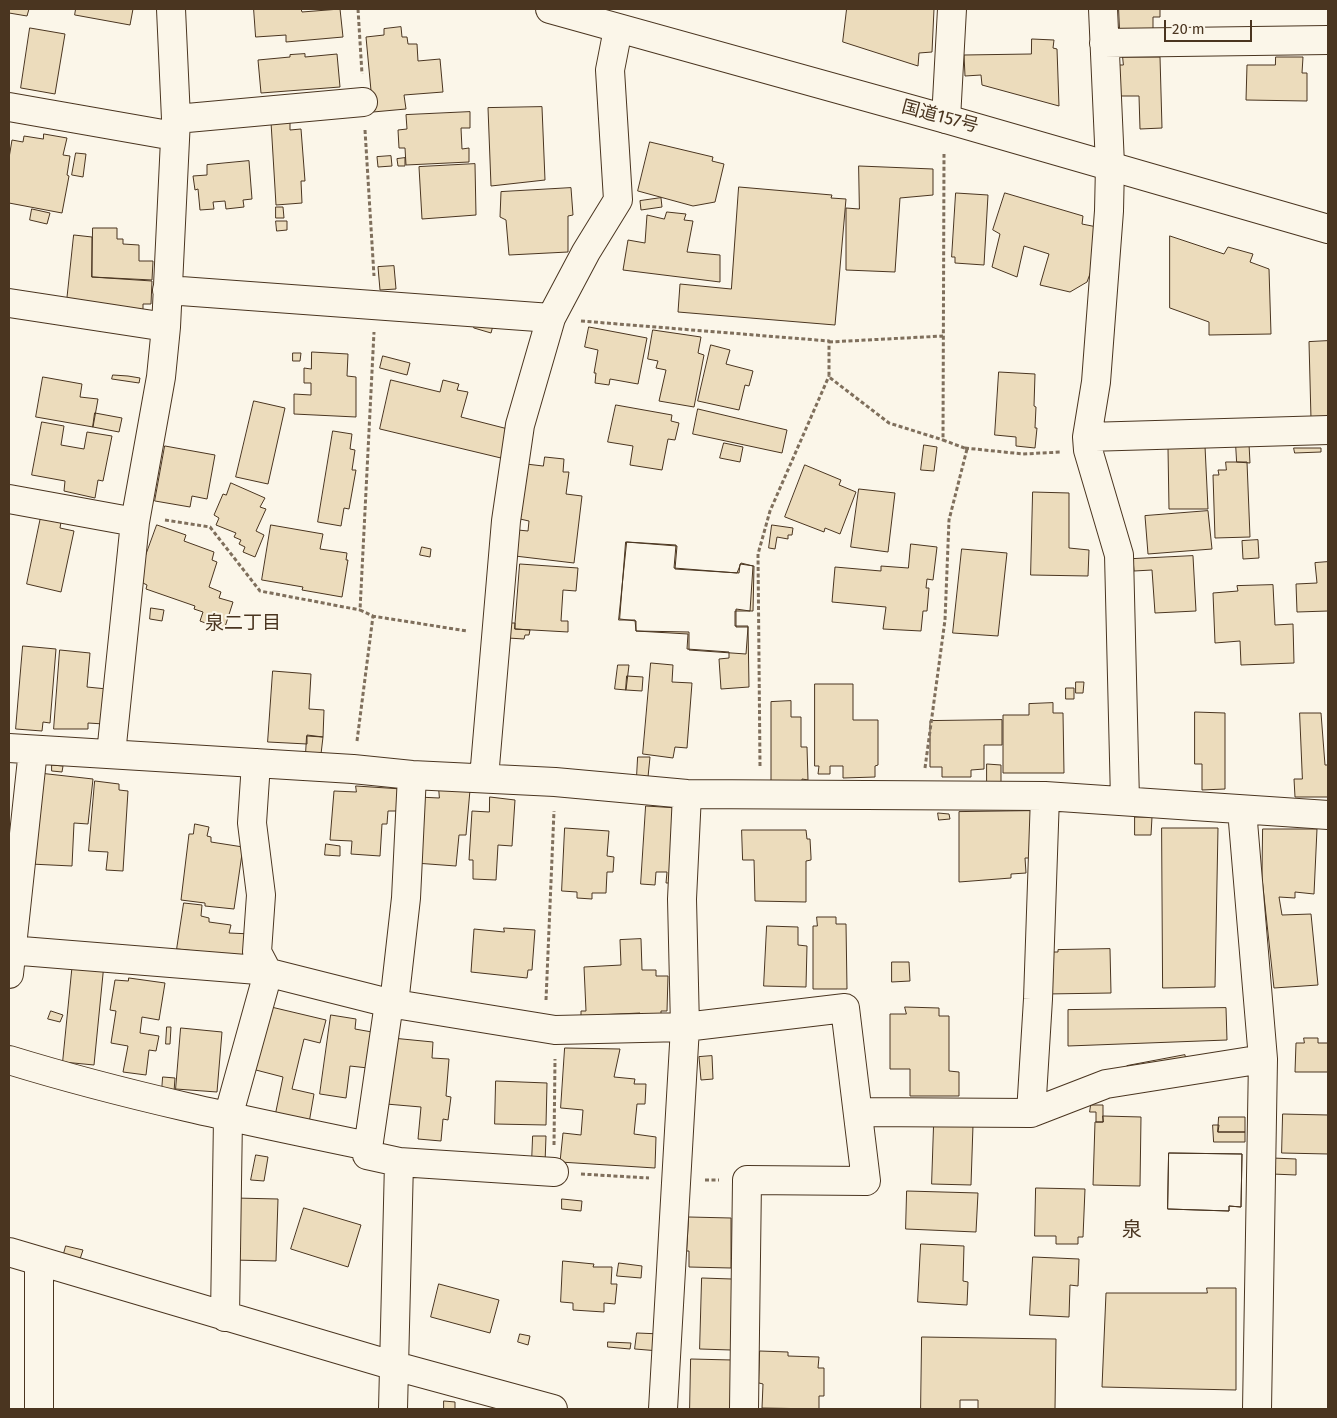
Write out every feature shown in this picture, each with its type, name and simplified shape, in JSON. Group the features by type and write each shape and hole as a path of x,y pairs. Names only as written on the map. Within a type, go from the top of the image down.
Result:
{"main road":[{"path":"111,754 136,519 161,377 166,327 175,128 171,9"},
{"name":"国道157号","path":"550,9 611,21 1328,229"},
{"path":"946,118 952,9"},
{"path":"1103,9 1110,166 1109,212 1096,382 1088,443 1119,555 1125,800"},
{"path":"484,778 506,521 520,426 551,318 586,252 618,200 610,70 611,21"},
{"path":"1104,43 1328,40"},
{"path":"9,107 175,128 363,102"},
{"path":"167,290 551,318"},
{"path":"9,303 166,327"},
{"path":"1088,443 1328,430"},
{"path":"9,499 136,519"},
{"path":"744,1409 747,1180 866,1181 845,1008 685,1027 555,1030 389,1003 268,973 10,958 21,749 353,769 412,775 484,778 687,794 1045,796 1328,814"},
{"path":"224,1317 228,1117 268,973 257,952 261,895 252,823 256,763"},
{"path":"412,775 405,907 395,995 389,1003 367,1155 399,1162 554,1172"},
{"path":"664,1409 685,1027 682,899 687,794"},
{"path":"1031,1113 1038,999 1045,796"},
{"path":"1242,810 1262,1059 1257,1409"},
{"path":"858,1112 1031,1113 1106,1084 1262,1059"},
{"path":"9,1060 56,1074 228,1117 368,1146"},
{"path":"393,1409 399,1162"},
{"path":"9,1252 224,1317 553,1409"},
{"path":"38,1409 39,1262"}],"path":[{"path":"358,9 376,305 360,610"},
{"path":"943,440 944,154"},
{"path":"551,318 829,341 943,336"},
{"path":"761,794 758,554 770,511 829,377 829,341"},
{"path":"829,377 889,423 967,449 1023,454 1088,443"},
{"path":"922,794 944,620 949,520 967,449"},
{"path":"136,519 210,527 260,591 360,610 373,616 496,635"},
{"path":"353,769 373,616"}],"building":[{"path":"9,9 29,9 27,16 9,13"},
{"path":"76,9 133,9 130,25 75,15"},
{"path":"254,9 301,9 302,12 340,9 343,37 286,42 286,35 256,37"},
{"path":"847,9 934,9 932,52 919,53 918,66 843,42"},
{"path":"1119,9 1160,9 1160,17 1153,17 1153,31 1120,31"},
{"path":"401,27 402,37 407,37 408,44 417,44 418,61 440,59 443,92 404,95 406,109 373,112 366,37 384,35 384,29"},
{"path":"30,28 65,34 55,94 21,88"},
{"path":"1032,39 1054,40 1053,48 1057,49 1059,106 982,85 981,75 965,76 964,55 1031,54"},
{"path":"305,54 305,57 337,54 340,87 261,93 258,60"},
{"path":"1123,57 1160,57 1162,128 1140,129 1139,96 1113,96 1112,65 1123,65"},
{"path":"1276,57 1303,57 1302,73 1307,73 1307,101 1246,100 1247,65 1275,65"},
{"path":"542,107 545,180 491,186 488,108"},
{"path":"470,112 470,128 461,128 462,149 469,148 469,162 406,165 405,148 399,148 398,130 407,129 406,115"},
{"path":"290,120 290,130 301,129 305,181 301,181 302,203 276,205 271,122"},
{"path":"44,134 67,138 63,155 70,156 67,175 69,176 62,213 9,203 9,158 12,140 23,142 24,136 43,139"},
{"path":"650,142 713,157 712,161 724,164 715,202 693,206 638,191"},
{"path":"76,153 86,154 83,177 72,175"},
{"path":"391,156 392,166 378,167 377,157"},
{"path":"405,158 405,166 398,166 397,159"},
{"path":"249,161 252,199 243,200 244,207 226,209 225,201 213,202 214,209 200,210 198,189 195,190 193,176 207,175 207,165"},
{"path":"475,164 476,215 422,219 419,167"},
{"path":"859,166 933,169 933,195 900,198 895,272 846,270 846,208 859,209"},
{"path":"739,187 832,195 831,198 846,199 835,325 678,312 680,284 731,289"},
{"path":"571,188 573,215 568,216 568,252 509,255 506,220 500,217 501,192"},
{"path":"956,193 988,195 984,265 955,263 955,257 952,257"},
{"path":"1005,193 1083,216 1082,224 1097,227 1098,252 1087,282 1070,292 1040,285 1049,254 1024,246 1017,277 992,267 1000,234 993,230"},
{"path":"661,198 662,207 641,210 640,201"},
{"path":"276,207 283,207 284,218 276,218"},
{"path":"32,209 50,213 47,224 30,220"},
{"path":"667,212 686,214 684,220 693,221 687,252 720,255 720,282 623,270 628,240 645,243 647,215 664,219"},
{"path":"276,221 287,221 287,230 277,231"},
{"path":"93,228 117,228 117,239 123,239 123,244 139,245 139,261 153,261 152,280 92,277"},
{"path":"74,235 92,237 92,277 152,281 151,304 143,304 143,312 67,301"},
{"path":"1170,236 1224,254 1228,247 1253,254 1250,262 1269,269 1271,334 1209,335 1209,322 1170,308"},
{"path":"394,266 396,289 380,290 378,267"},
{"path":"477,317 494,322 491,333 474,328"},
{"path":"589,327 647,338 638,384 610,379 609,385 595,383 596,373 594,373 598,350 585,347"},
{"path":"653,330 701,337 698,353 704,355 694,407 659,401 666,370 656,368 658,361 648,359"},
{"path":"1328,341 1328,418 1311,419 1309,342"},
{"path":"711,345 730,350 726,364 753,371 749,386 745,385 739,410 698,401"},
{"path":"312,352 348,354 347,376 356,377 356,417 294,414 294,394 311,395 311,383 304,383 304,368 311,369"},
{"path":"293,353 301,353 300,361 293,361"},
{"path":"383,356 410,363 407,375 380,368"},
{"path":"999,372 1035,374 1034,406 1036,407 1035,428 1037,428 1035,448 1016,446 1016,437 995,435"},
{"path":"113,375 140,378 139,383 112,379"},
{"path":"43,377 82,384 80,397 98,399 93,427 36,417"},
{"path":"391,380 440,392 443,380 459,384 457,390 468,392 461,417 508,429 501,458 380,429"},
{"path":"254,401 285,408 268,484 236,477"},
{"path":"616,405 672,415 671,421 679,423 675,440 668,439 662,470 630,465 633,446 608,442"},
{"path":"698,409 787,430 782,453 693,434"},
{"path":"95,413 122,418 119,432 93,427"},
{"path":"42,422 64,426 61,445 84,449 87,432 112,436 103,481 98,480 95,498 64,491 65,481 32,475"},
{"path":"333,431 352,434 350,449 355,450 352,470 356,470 349,509 344,508 341,526 318,522"},
{"path":"724,443 743,447 740,462 720,458"},
{"path":"1236,444 1249,444 1250,463 1237,462"},
{"path":"924,445 937,447 934,471 921,470"},
{"path":"165,446 215,455 207,499 192,496 190,507 155,501"},
{"path":"1205,446 1208,509 1169,509 1168,448"},
{"path":"1294,448 1321,448 1321,452 1295,453"},
{"path":"545,457 564,459 563,472 569,472 566,494 582,496 574,563 515,556 518,530 528,531 529,521 520,519 526,464 543,466"},
{"path":"1226,462 1247,462 1250,537 1215,538 1213,475 1219,475 1218,470 1226,470"},
{"path":"805,465 841,480 839,485 856,492 840,534 825,528 824,532 785,517"},
{"path":"231,483 265,498 260,507 266,509 256,531 264,535 255,557 243,552 245,547 239,544 241,540 234,537 236,533 216,525 219,518 214,515 223,494 226,495"},
{"path":"859,489 895,493 888,552 851,547"},
{"path":"1033,492 1069,493 1069,548 1089,550 1088,576 1031,575"},
{"path":"1208,511 1212,549 1148,554 1145,516"},
{"path":"42,512 62,516 60,528 74,531 61,592 27,584"},
{"path":"157,525 186,535 184,541 214,552 212,560 217,562 209,587 221,592 219,598 233,602 224,630 200,621 203,612 194,609 195,606 146,589 147,585 137,580"},
{"path":"271,525 323,534 320,549 347,553 346,560 348,560 342,597 302,590 303,587 262,580"},
{"path":"772,525 793,528 792,535 788,535 788,539 777,537 775,549 769,548"},
{"path":"1258,540 1259,558 1243,559 1242,541"},
{"path":"626,542 677,546 675,569 739,573 740,564 754,566 753,611 735,611 735,626 748,626 749,687 721,689 719,659 729,658 729,652 687,649 688,634 636,631 636,621 620,619"},
{"path":"627,542 676,545 674,568 737,573 741,563 753,566 750,611 736,609 736,627 748,627 746,654 689,650 689,632 636,631 635,620 619,620"},
{"path":"911,544 937,547 933,580 927,579 926,588 929,588 927,611 923,611 921,631 883,629 886,607 832,602 835,567 881,571 881,566 908,568"},
{"path":"422,547 431,549 430,557 420,555"},
{"path":"962,549 1007,553 998,636 953,633"},
{"path":"1193,556 1196,611 1155,613 1152,570 1134,571 1133,559"},
{"path":"1328,562 1328,611 1297,612 1296,584 1317,583 1315,563"},
{"path":"520,564 578,568 576,591 563,590 561,621 568,621 568,632 515,629"},
{"path":"1273,585 1275,625 1293,624 1294,663 1241,665 1240,641 1215,643 1213,593 1238,591 1237,586"},
{"path":"151,608 164,610 162,621 150,619"},
{"path":"510,623 515,623 515,629 530,630 529,635 525,635 524,639 508,638"},
{"path":"23,646 56,649 50,723 43,722 42,731 16,729"},
{"path":"60,650 90,653 87,687 107,689 104,724 88,723 88,729 54,729"},
{"path":"651,663 673,665 672,682 692,683 687,748 675,747 673,758 643,754"},
{"path":"618,665 629,665 626,690 615,689"},
{"path":"273,671 311,674 309,709 324,710 323,737 307,735 307,744 268,742"},
{"path":"627,676 643,677 642,691 626,690"},
{"path":"1076,682 1084,682 1083,693 1076,693"},
{"path":"815,684 853,684 853,720 878,720 878,765 875,766 875,777 843,778 843,766 830,766 830,774 818,774 819,766 815,766"},
{"path":"1066,688 1074,688 1074,699 1066,699"},
{"path":"791,701 791,717 801,717 801,747 807,747 808,780 802,779 802,783 771,783 771,702"},
{"path":"1053,703 1053,713 1063,713 1064,773 1003,773 1003,715 1029,715 1029,704"},
{"path":"1195,712 1225,713 1225,789 1202,790 1202,764 1195,764"},
{"path":"1300,713 1321,713 1325,765 1328,765 1328,797 1295,797 1294,779 1302,779"},
{"path":"1002,720 1002,745 984,745 984,769 971,770 971,777 942,777 942,767 930,767 930,721"},
{"path":"307,736 323,737 321,754 306,753"},
{"path":"638,757 650,757 648,777 637,776"},
{"path":"987,764 1001,765 1001,784 987,783"},
{"path":"52,765 63,766 62,772 52,771"},
{"path":"39,773 93,779 88,824 74,823 72,866 30,864"},
{"path":"95,781 119,784 119,790 128,791 123,871 106,870 108,852 89,851"},
{"path":"356,786 402,789 400,811 388,811 387,824 382,824 380,856 351,854 352,841 330,840 334,791 356,792"},
{"path":"439,788 470,790 466,835 459,835 456,866 415,863 418,797 439,798"},
{"path":"490,797 515,800 512,846 498,845 496,880 473,879 473,860 469,860 472,811 489,812"},
{"path":"646,806 678,808 673,883 666,883 667,872 656,872 655,885 641,884"},
{"path":"1032,811 1032,858 1025,858 1026,873 1011,874 1011,878 959,882 959,812"},
{"path":"938,813 949,814 950,819 939,820"},
{"path":"1135,817 1152,817 1151,835 1135,835"},
{"path":"195,824 209,827 207,836 211,837 211,842 243,847 234,909 205,906 205,903 181,900 189,834 193,834"},
{"path":"565,828 609,831 607,856 614,857 613,872 607,872 606,893 592,893 592,899 577,898 577,892 562,891"},
{"path":"1162,828 1218,828 1215,987 1163,988"},
{"path":"1263,829 1317,829 1314,894 1295,892 1295,898 1279,897 1282,915 1311,914 1318,985 1274,988 1262,878"},
{"path":"742,830 806,830 807,839 810,839 811,860 806,861 806,902 755,901 754,860 743,860"},
{"path":"326,844 340,846 340,856 325,855"},
{"path":"184,903 202,905 201,916 209,918 209,922 231,925 229,933 252,934 249,957 177,949"},
{"path":"817,917 836,917 836,924 846,924 847,989 813,989 813,926 817,926"},
{"path":"767,926 798,927 798,945 807,946 806,987 764,986"},
{"path":"504,928 535,930 532,970 528,970 527,978 471,972 474,929 504,932"},
{"path":"641,939 642,970 656,970 656,976 668,976 667,1011 661,1011 661,1018 641,1018 640,1013 597,1015 597,1022 581,1022 581,1011 586,1011 584,967 621,965 620,940"},
{"path":"1110,949 1111,993 1046,994 1046,952"},
{"path":"73,961 104,964 94,1065 63,1062"},
{"path":"892,962 909,962 910,981 892,982"},
{"path":"129,978 165,983 159,1020 142,1017 140,1033 159,1036 156,1051 149,1050 146,1075 123,1072 128,1046 111,1043 116,1011 110,1010 115,980 128,981"},
{"path":"267,1006 326,1020 320,1043 304,1039 292,1089 314,1094 309,1123 275,1116 283,1077 252,1069"},
{"path":"905,1007 939,1008 939,1016 949,1016 949,1071 959,1072 959,1096 910,1096 910,1069 890,1069 890,1014 906,1014"},
{"path":"1226,1008 1227,1040 1068,1046 1068,1010"},
{"path":"51,1011 63,1015 60,1022 48,1019"},
{"path":"331,1015 356,1019 355,1029 372,1032 368,1068 350,1066 346,1098 320,1094"},
{"path":"167,1027 171,1027 170,1044 166,1044"},
{"path":"181,1028 222,1032 217,1092 176,1089"},
{"path":"392,1038 433,1042 432,1058 449,1059 446,1096 451,1097 448,1120 443,1119 441,1141 418,1139 421,1107 386,1104"},
{"path":"1304,1038 1318,1038 1318,1043 1328,1043 1328,1072 1295,1072 1296,1043 1304,1043"},
{"path":"565,1048 620,1049 614,1077 635,1079 634,1084 646,1084 645,1104 637,1104 634,1134 656,1137 655,1168 560,1162 563,1133 581,1135 583,1110 561,1108"},
{"path":"1185,1055 1186,1061 1129,1073 1127,1066"},
{"path":"712,1056 713,1079 701,1080 699,1057"},
{"path":"163,1077 175,1078 174,1092 162,1091"},
{"path":"496,1081 547,1083 546,1125 495,1124"},
{"path":"1091,1105 1103,1105 1103,1122 1096,1122 1096,1112 1090,1112"},
{"path":"1283,1114 1328,1115 1328,1154 1282,1153"},
{"path":"1103,1116 1141,1117 1140,1186 1093,1185 1095,1122 1103,1122"},
{"path":"1219,1117 1245,1117 1245,1132 1218,1132"},
{"path":"934,1124 973,1125 971,1185 932,1184"},
{"path":"1213,1125 1219,1125 1218,1132 1245,1132 1245,1142 1214,1142"},
{"path":"533,1136 546,1136 545,1163 532,1162"},
{"path":"1169,1153 1242,1154 1241,1207 1229,1206 1229,1211 1168,1209"},
{"path":"1169,1153 1242,1154 1241,1207 1229,1206 1229,1211 1168,1209"},
{"path":"256,1155 268,1157 264,1181 251,1180"},
{"path":"1272,1158 1296,1159 1296,1175 1272,1174"},
{"path":"1036,1188 1085,1189 1083,1237 1078,1237 1078,1244 1056,1244 1056,1236 1035,1236"},
{"path":"907,1191 978,1193 976,1232 906,1229"},
{"path":"235,1198 278,1199 276,1261 233,1260"},
{"path":"562,1199 582,1201 581,1211 562,1209"},
{"path":"304,1208 361,1225 348,1267 291,1249"},
{"path":"689,1217 731,1218 731,1268 689,1267 689,1251 687,1251"},
{"path":"921,1244 964,1246 963,1281 968,1282 967,1305 918,1302"},
{"path":"66,1246 83,1250 79,1262 63,1257"},
{"path":"1033,1257 1079,1259 1078,1286 1070,1285 1069,1317 1030,1315"},
{"path":"563,1261 594,1264 593,1267 612,1267 611,1284 617,1284 615,1304 604,1303 604,1312 573,1310 573,1303 561,1302"},
{"path":"619,1263 642,1266 641,1278 617,1276"},
{"path":"702,1278 732,1279 731,1350 700,1349"},
{"path":"439,1284 499,1300 490,1333 431,1317"},
{"path":"1207,1288 1236,1288 1236,1390 1102,1387 1106,1293 1207,1293"},
{"path":"637,1333 661,1334 659,1351 635,1349"},
{"path":"520,1334 530,1336 528,1345 518,1342"},
{"path":"922,1337 1056,1339 1055,1409 978,1409 978,1400 960,1400 960,1409 921,1409"},
{"path":"608,1342 631,1343 630,1349 608,1347"},
{"path":"760,1351 788,1352 788,1356 819,1357 818,1368 824,1368 824,1396 819,1396 819,1409 762,1408 763,1384 759,1383"},
{"path":"691,1359 732,1360 730,1409 690,1409"},
{"path":"444,1401 455,1402 455,1409 444,1409"}],"district":[{"name":"泉二丁目","path":"243,624"},
{"name":"泉","path":"1132,1230"}]}
